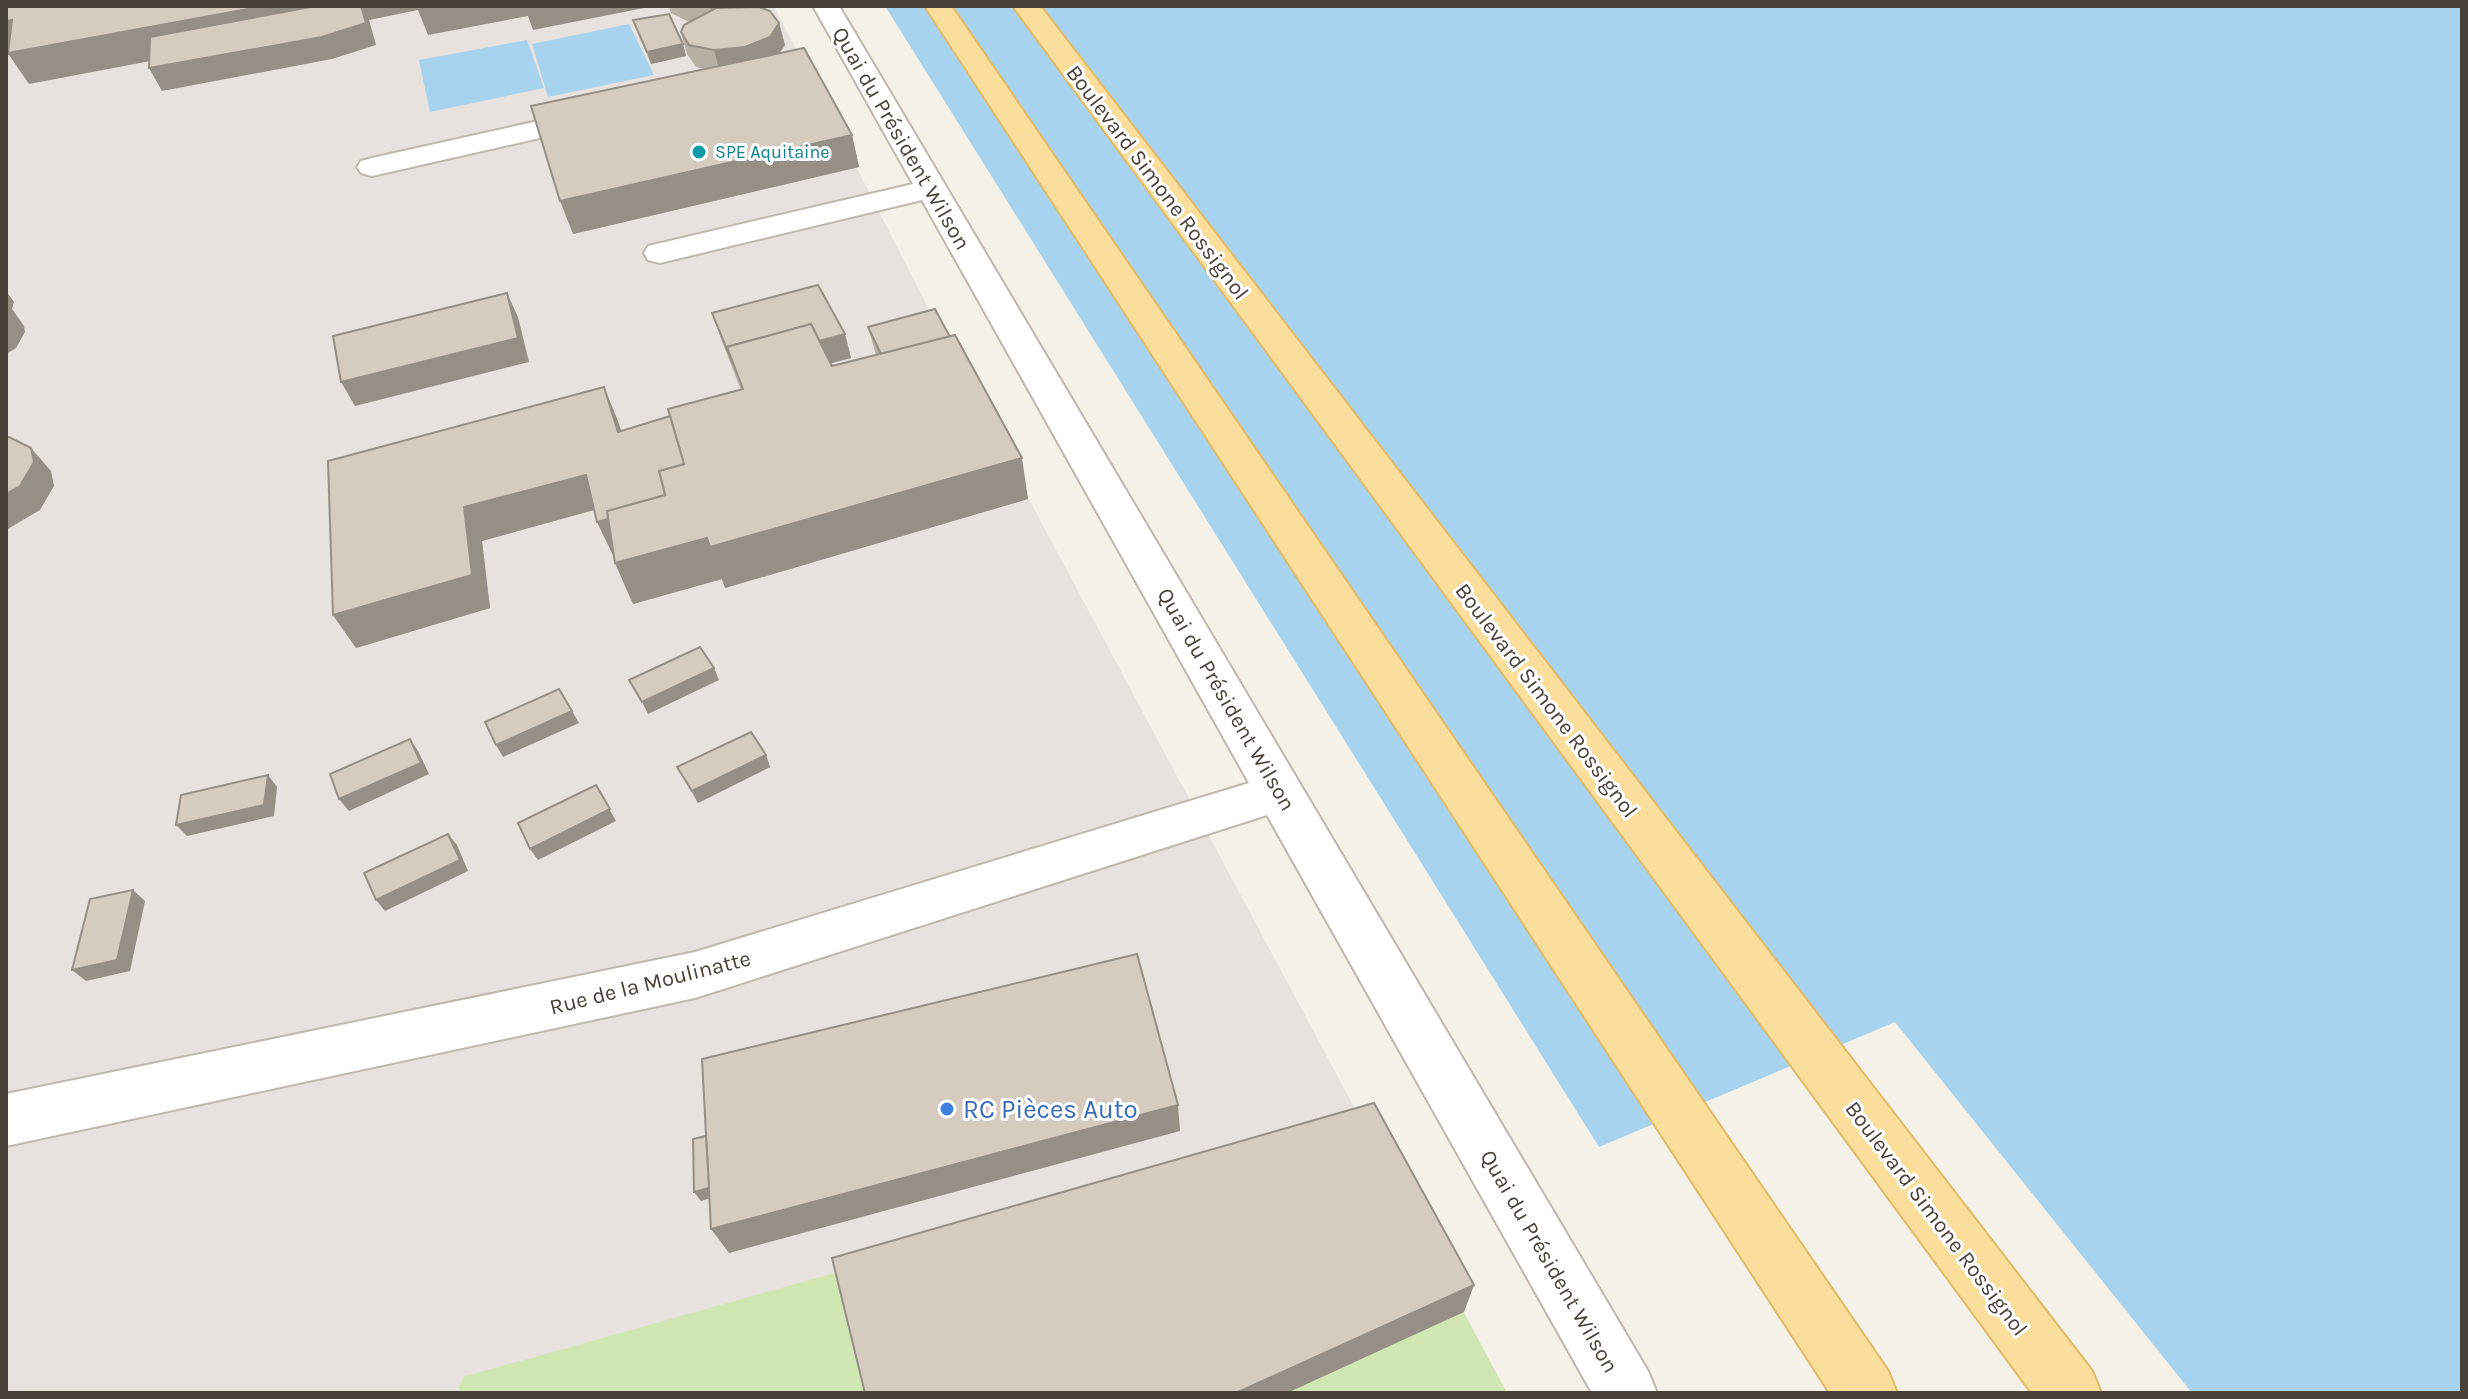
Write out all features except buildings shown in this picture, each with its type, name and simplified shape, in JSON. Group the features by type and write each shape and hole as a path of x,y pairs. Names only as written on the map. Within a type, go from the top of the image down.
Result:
{"main road":[{"path":"938,6 1866,1393"},
{"name":"Boulevard Simone Rossignol","path":"1026,6 2070,1393"}],"street":[{"name":"Quai du Président Wilson","path":"826,6 842,61 930,189 1626,1393"},
{"path":"372,167 621,112"},
{"path":"660,253 930,189"},
{"name":"Rue de la Moulinatte","path":"6,1120 695,975 1280,792"}],"shaded area":[{"path":"6,6 774,6 963,376 1507,1393 6,1393"}],"green space":[{"path":"1363,1125 1507,1393 458,1393 463,1377"}],"water":[{"path":"885,6 2462,6 2462,1393 2192,1393 1895,1022 1599,1147"},
{"path":"629,24 654,75 548,97 532,44"},
{"path":"527,40 544,88 430,112 419,60"}],"place":[{"name":"SPE Aquitaine","path":"699,152"},
{"name":"RC Pièces Auto","path":"947,1109"}]}
